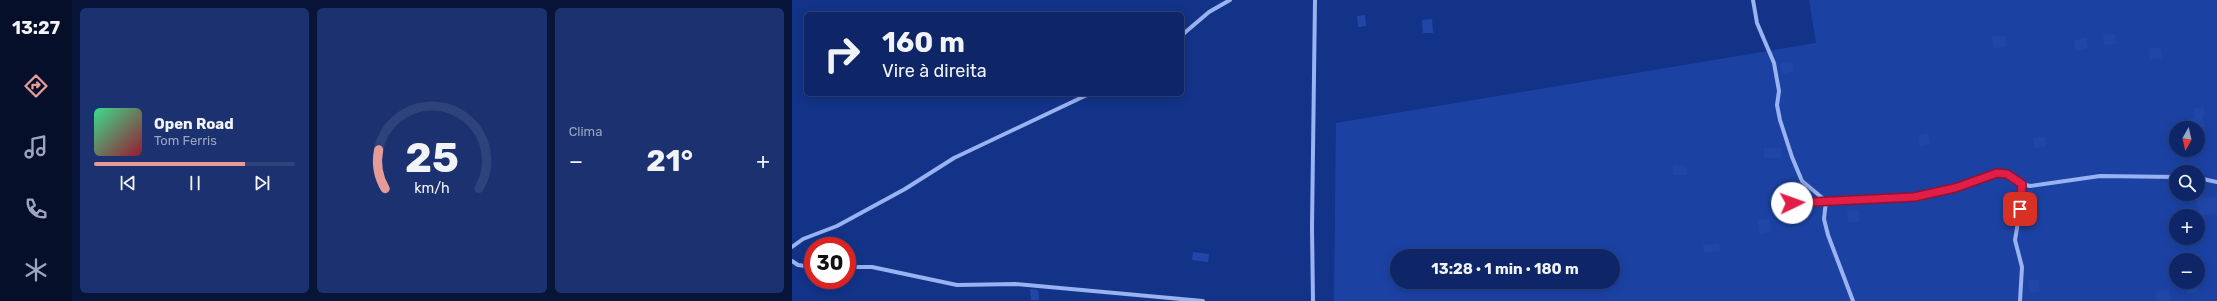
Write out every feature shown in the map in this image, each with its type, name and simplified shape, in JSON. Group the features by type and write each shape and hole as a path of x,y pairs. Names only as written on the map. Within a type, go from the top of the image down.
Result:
{"street":[{"path":"1184,33 1209,12 1230,0"},
{"path":"1313,301 1312,227 1315,0"},
{"path":"1753,0 1757,24 1774,63 1779,91 1777,105 1780,120 1792,157 1802,181 1826,201"},
{"path":"792,247 803,239 837,226 905,189 954,158 1085,96"},
{"path":"1792,203 1914,197 1955,188 1997,173 2007,174 2022,184 2030,186 2100,176 2169,177"},
{"path":"2205,179 2217,182"},
{"path":"2020,301 2022,267 2015,240 2022,198 2022,184"},
{"path":"1826,201 1824,219 1853,301"},
{"path":"792,261 798,265 804,266"},
{"path":"856,267 872,267 957,285 1016,284 1203,301"}],"shaded area":[{"path":"1809,0 2217,0 2217,301 1334,301 1336,123 1816,43"}],"building":[{"path":"1365,15 1366,26 1358,27 1357,16"},
{"path":"1432,19 1433,33 1423,33 1422,20"},
{"path":"2115,34 2116,44 2104,45 2103,35"},
{"path":"1992,36 2005,36 2006,47 1993,48"},
{"path":"2086,38 2088,48 2076,50 2074,40"},
{"path":"2160,47 2162,58 2150,60 2148,49"},
{"path":"1791,61 1794,71 1782,74 1779,64"},
{"path":"2203,107 2205,115 2202,115 2204,121 2189,121 2189,119 2195,118 2193,109"},
{"path":"1928,133 1930,144 1919,146 1918,135"},
{"path":"2045,137 2046,147 2034,148 2034,138"},
{"path":"1764,148 1781,148 1781,158 1764,158"},
{"path":"1673,165 1687,166 1687,175 1673,175"},
{"path":"2217,196 2217,213 2205,215 2205,209 2198,209 2197,201 2205,201 2205,198"},
{"path":"1858,210 1859,222 1848,223 1847,211"},
{"path":"1769,219 1771,232 1760,234 1758,220"},
{"path":"1719,243 1720,251 1704,253 1703,245"},
{"path":"1193,252 1209,254 1208,262 1192,260"},
{"path":"2038,279 2040,291 2030,293 2028,281"},
{"path":"1030,289 1038,290 1039,300 1031,300"},
{"path":"2169,289 2171,301 2156,301 2155,292"},
{"path":"2187,289 2198,289 2198,291 2188,294"}],"route":[{"path":"1792,203 1914,197 1955,188 1997,173 2007,174 2022,184 2020,209"}]}
